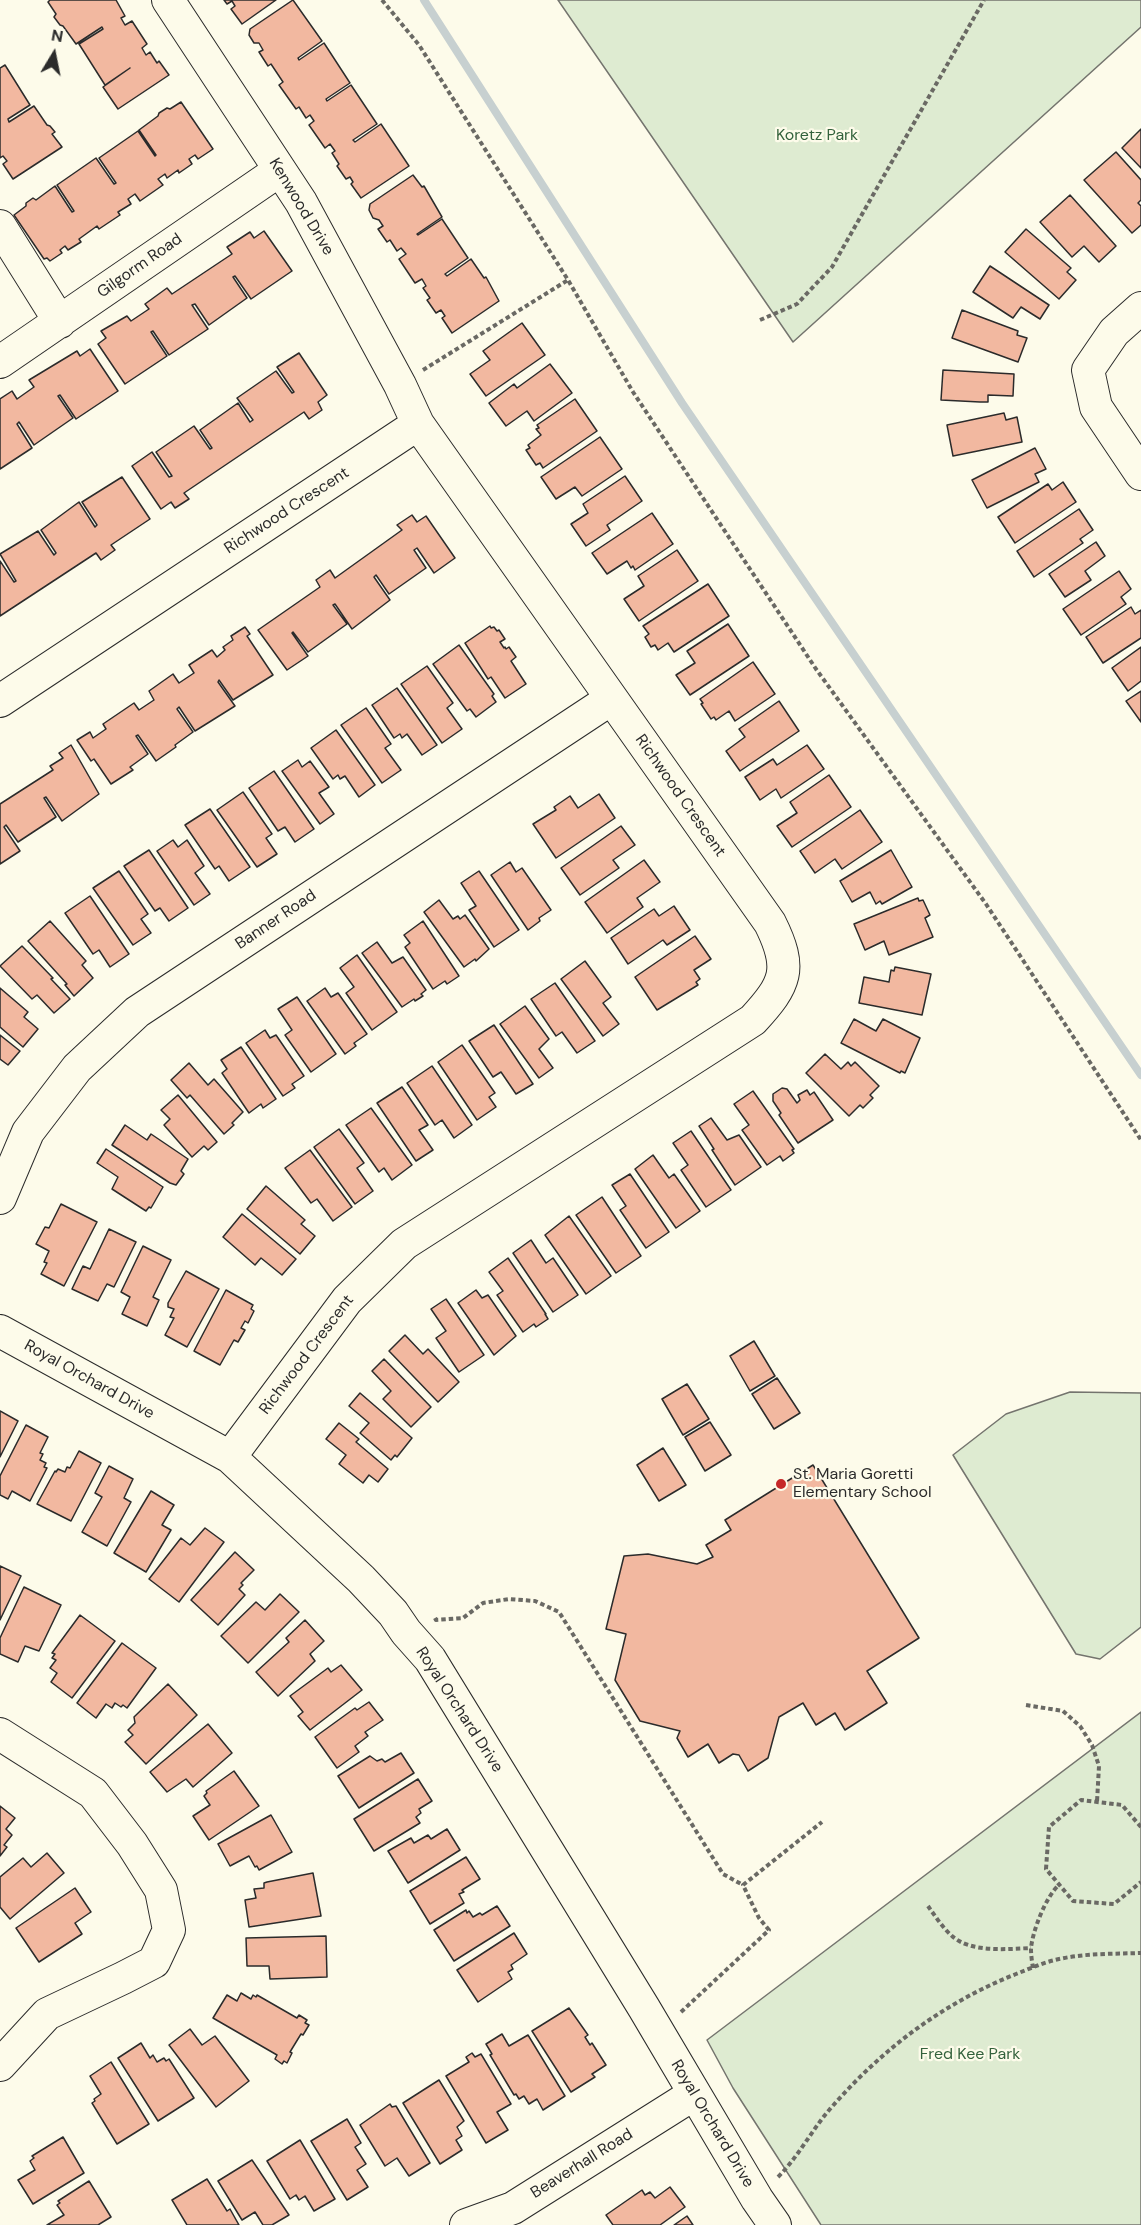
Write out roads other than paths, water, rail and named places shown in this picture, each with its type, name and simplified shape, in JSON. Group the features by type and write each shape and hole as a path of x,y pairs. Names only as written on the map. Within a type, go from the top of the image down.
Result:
{"street":[{"name":"Kenwood Drive","path":"168,0 301,202 400,385 418,424"},
{"name":"Gilgorm Road","path":"0,362 280,170"},
{"path":"0,226 60,322"},
{"path":"1141,308 1114,332 1088,370 1096,407 1141,474"},
{"name":"Richwood Crescent","path":"0,700 418,424 770,923 782,947 784,975 771,1000 753,1020 404,1245 347,1300 230,1457"},
{"name":"Banner Road","path":"0,1198 28,1132 76,1068 137,1012 611,699"},
{"name":"Royal Orchard Drive","path":"0,1331 230,1457 361,1579 393,1613 430,1659 757,2199 775,2225"},
{"path":"0,1734 93,1793 132,1844 161,1890 170,1930 154,1962 47,2014 0,2065"},
{"name":"Beaverhall Road","path":"466,2225 513,2208 694,2094"}],"waterway":[{"path":"424,0 682,403 1141,1075"}],"place":[{"name":"St. Maria Goretti Elementary School","path":"781,1484"}],"park label":[{"name":"Koretz Park","path":"817,136"},
{"name":"Fred Kee Park","path":"970,2055"}]}
